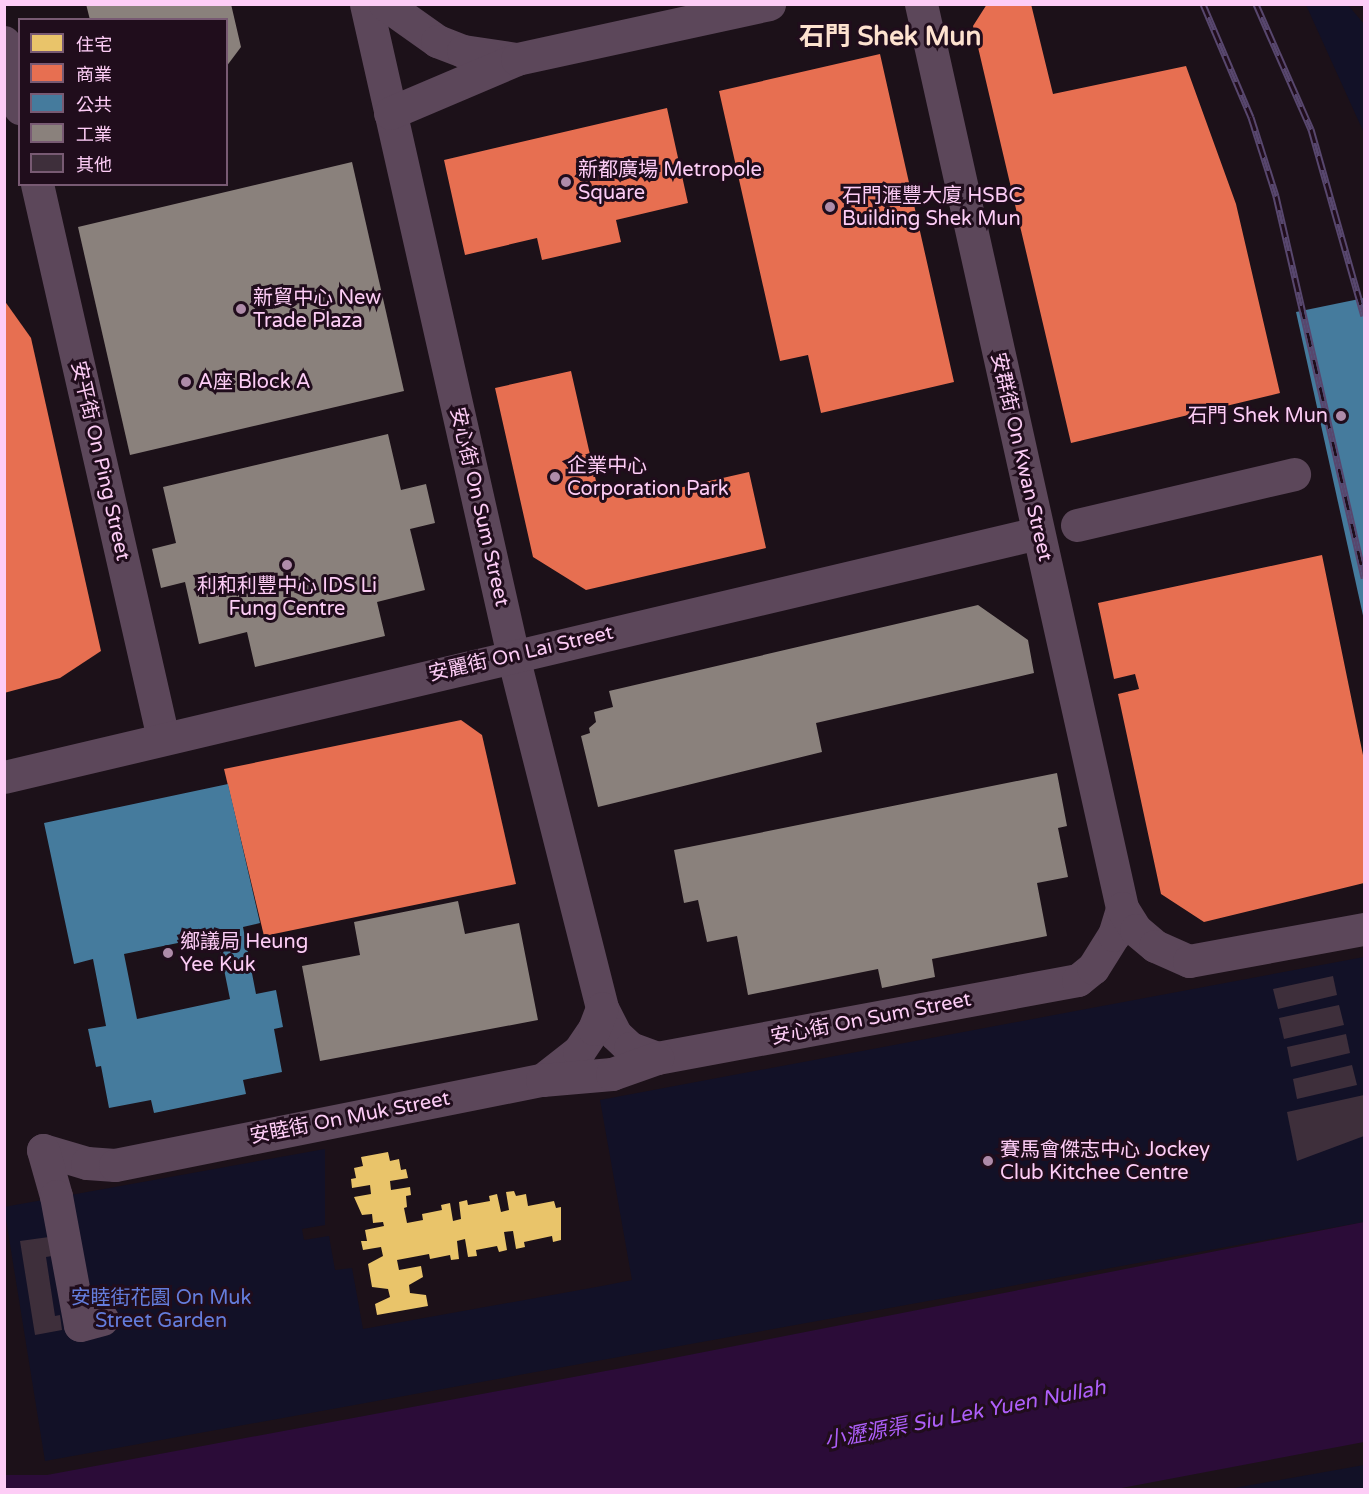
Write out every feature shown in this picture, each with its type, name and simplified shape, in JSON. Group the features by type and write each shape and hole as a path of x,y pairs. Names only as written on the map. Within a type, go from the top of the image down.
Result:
{"street":[{"name":"安心街 On Sum Street","path":"366,4 513,656 602,1008 615,1034 630,1048 657,1058 1078,980 1093,968 1114,935 1122,908"},
{"path":"385,4 438,41 463,51 517,59"},
{"path":"390,113 517,59 769,4"},
{"name":"安群街 On Kwan Street","path":"921,4 1122,908"},
{"path":"4,42 18,100"},
{"name":"安平街 On Ping Street","path":"37,186 163,738"},
{"path":"1077,525 1294,474"},
{"name":"安麗街 On Lai Street","path":"4,777 1038,533"},
{"path":"1122,908 1136,930 1155,946 1189,961 1365,929"},
{"path":"542,1080 579,1051 594,1029 602,1008"},
{"name":"安睦街 On Muk Street","path":"102,1320 80,1325 56,1196 43,1150 87,1163 115,1165 542,1080 602,1076 631,1070 657,1058"}],"green space":[{"path":"1306,5 1348,5 1364,24 1364,133"},
{"name":"賽馬會傑志中心 Jockey Club Kitchee Centre","path":"1364,957 1364,1222 45,1461 4,1207 325,1149 325,1225 302,1229 304,1240 329,1236 335,1270 352,1268 363,1329 602,1286 632,1280 600,1100"},
{"path":"1364,1465 1364,1489 1229,1489"}],"water":[{"name":"小瀝源渠 Siu Lek Yuen Nullah","path":"1364,1222 1364,1442 1111,1490 5,1489 5,1475 47,1475 643,1364"}],"building: 住宅":[{"path":"4,525 69,552 65,562 79,568 72,584 80,587 78,593 85,596 73,623 4,594"},
{"path":"388,1152 390,1161 399,1159 401,1170 406,1169 408,1178 390,1181 391,1190 410,1187 411,1195 406,1196 407,1207 404,1208 407,1223 423,1220 422,1214 442,1210 441,1205 450,1203 453,1221 461,1219 459,1202 467,1200 468,1205 490,1201 489,1196 497,1194 501,1212 509,1210 506,1192 514,1191 516,1196 526,1194 528,1206 554,1201 556,1208 561,1207 561,1240 553,1242 552,1236 524,1242 525,1247 516,1249 513,1231 504,1232 507,1250 499,1252 497,1246 476,1250 477,1256 468,1257 465,1239 457,1241 459,1259 451,1260 450,1255 430,1259 429,1254 397,1260 399,1270 421,1266 423,1277 409,1285 410,1293 426,1295 428,1306 377,1315 375,1304 390,1297 388,1289 372,1287 368,1264 383,1256 381,1247 363,1250 361,1241 367,1241 365,1230 384,1226 383,1222 373,1223 372,1214 362,1215 354,1197 371,1194 370,1185 352,1188 351,1179 356,1178 354,1168 363,1166 361,1157"}],"building: 商業":[{"path":"987,4 1031,4 1053,94 1186,66 1236,204 1280,393 1071,443 973,26"},
{"name":"石門滙豐大廈 HSBC Building Shek Mun","path":"880,54 954,382 821,413 808,355 780,361 719,91"},
{"name":"新都廣場 Metropole Square","path":"667,108 688,203 616,220 621,242 542,260 537,238 465,255 444,160"},
{"path":"4,300 31,338 101,651 60,678 4,693"},
{"name":"企業中心 Corporation Park","path":"571,371 596,481 626,500 749,472 766,548 586,590 533,557 495,388"},
{"path":"1322,555 1364,760 1364,883 1204,922 1161,894 1118,694 1139,689 1135,674 1114,679 1098,603"},
{"path":"461,720 482,735 516,884 264,936 224,769"}],"building: 公共":[{"name":"石門 Shek Mun","path":"1364,298 1364,620 1296,312"},
{"path":"228,784 260,923 243,927 256,994 276,990 283,1027 274,1029 282,1072 243,1080 246,1094 154,1113 151,1100 109,1108 101,1066 96,1067 88,1029 106,1026 93,959 74,964 44,823","holes":["217,935 230,999 137,1019 124,954"]}],"building: 工業":[{"path":"86,4 231,4 241,47 228,64 228,18 90,18"},
{"name":"新貿中心 New Trade Plaza","path":"352,162 404,391 130,455 78,227"},
{"name":"利和利豐中心 IDS Li Fung Centre","path":"388,434 401,490 426,484 435,523 410,529 425,590 377,602 385,636 255,667 247,632 199,644 185,582 161,588 152,549 176,543 163,487"},
{"path":"978,605 1028,640 1034,673 816,723 822,752 598,807 581,736 590,733 589,728 596,722 594,712 613,707 609,691"},
{"path":"1057,773 1067,826 1058,828 1068,877 1037,883 1047,936 932,959 935,977 882,988 878,969 748,995 737,936 707,942 698,900 684,903 674,850"},
{"path":"458,901 465,934 519,923 538,1020 320,1061 302,966 360,955 354,922"}],"building: 其他":[{"path":"1333,976 1337,995 1278,1009 1273,989"},
{"path":"1339,1005 1344,1025 1284,1039 1279,1018"},
{"path":"1346,1034 1350,1053 1291,1067 1287,1047"},
{"path":"1352,1065 1357,1085 1297,1099 1293,1079"},
{"path":"1364,1095 1364,1136 1297,1161 1287,1112"},
{"path":"49,1237 52,1256 46,1257 55,1316 60,1315 62,1330 35,1335 20,1241"}],"railway":[{"path":"1203,4 1251,117 1276,196 1364,578"},
{"path":"1256,4 1311,129 1364,316"}],"place":[{"name":"新都廣場 Metropole Square","path":"566,182"},
{"name":"石門滙豐大廈 HSBC Building Shek Mun","path":"830,207"},
{"name":"新貿中心 New Trade Plaza","path":"241,309"},
{"name":"A座 Block A","path":"186,382"},
{"name":"石門 Shek Mun","path":"1341,416"},
{"name":"企業中心 Corporation Park","path":"555,477"},
{"name":"利和利豐中心 IDS Li Fung Centre","path":"287,565"},
{"name":"鄉議局 Heung Yee Kuk","path":"168,953"},
{"name":"賽馬會傑志中心 Jockey Club Kitchee Centre","path":"988,1161"}],"district":[{"name":"石門 Shek Mun","path":"890,37"}],"park label":[{"name":"安睦街花園 On Muk Street Garden","path":"161,1310"}]}
